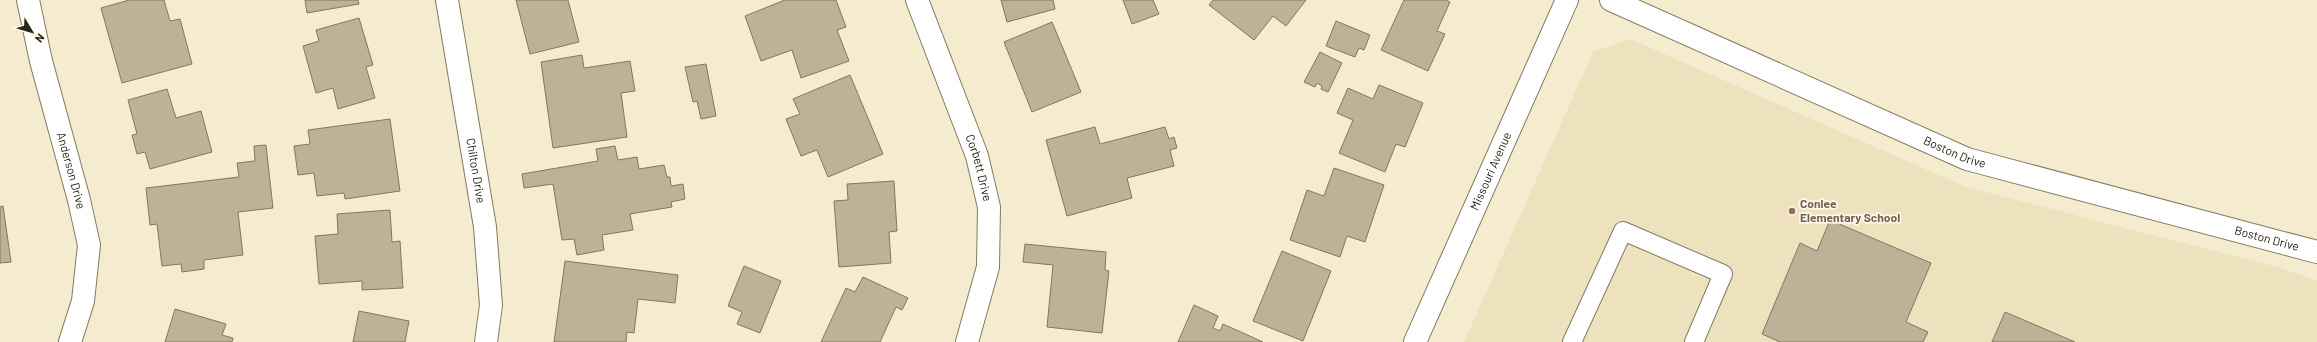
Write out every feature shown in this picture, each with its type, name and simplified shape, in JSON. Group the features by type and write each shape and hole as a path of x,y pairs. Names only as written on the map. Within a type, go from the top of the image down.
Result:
{"street":[{"name":"Anderson Drive","path":"28,0 41,61 79,200 89,245 83,301 70,342"},
{"name":"Chilton Drive","path":"447,0 485,228 491,305 486,342"},
{"name":"Corbett Drive","path":"916,0 977,156 989,207 988,267 967,342"},
{"name":"Missouri Avenue","path":"1414,342 1567,0"},
{"name":"Boston Drive","path":"1611,0 1967,160 2317,252"}],"lane":[{"path":"1572,342 1623,231 1723,274 1694,342"}],"shaded area":[{"name":"Conlee Elementary School","path":"1630,39 1966,187 2281,268 2317,281 2317,342 1464,342 1593,52"}],"building":[{"path":"129,0 164,0 170,21 180,19 192,64 122,83 101,8"},
{"path":"305,0 358,0 359,4 307,13"},
{"path":"516,0 568,0 579,42 530,54"},
{"path":"785,0 836,0 846,27 837,30 849,61 801,78 792,50 761,61 745,16"},
{"path":"1001,0 1053,0 1055,9 1007,22"},
{"path":"1123,0 1153,0 1159,14 1132,24"},
{"path":"1213,0 1306,0 1286,26 1273,16 1254,40 1209,5"},
{"path":"1404,0 1446,0 1450,2 1437,31 1445,34 1428,71 1381,50"},
{"path":"359,18 373,65 366,67 375,98 338,109 333,88 316,93 303,46 319,41 316,30"},
{"path":"1336,21 1370,35 1364,50 1359,48 1355,57 1326,46"},
{"path":"1052,22 1081,92 1032,112 1004,42"},
{"path":"1320,52 1342,63 1328,92 1321,89 1322,86 1317,83 1315,87 1304,82"},
{"path":"582,55 584,68 630,61 635,91 621,93 627,137 553,148 541,62"},
{"path":"706,64 716,116 701,119 697,101 693,102 685,67"},
{"path":"850,75 883,154 828,177 817,150 801,156 786,119 800,114 793,99"},
{"path":"1379,85 1423,103 1405,147 1396,144 1385,172 1339,153 1353,120 1337,113 1348,88 1373,99"},
{"path":"167,89 176,118 201,111 212,152 150,169 145,152 137,154 132,135 137,134 128,100"},
{"path":"390,119 400,191 345,199 344,193 317,196 314,173 298,175 294,146 310,144 308,130"},
{"path":"1095,127 1100,144 1165,127 1169,139 1174,137 1177,148 1170,150 1174,166 1127,178 1132,198 1067,216 1046,140"},
{"path":"266,145 273,208 238,212 243,255 204,260 204,269 182,272 181,264 162,266 157,224 150,225 146,188 239,177 237,163 255,161 254,146"},
{"path":"615,146 618,160 637,157 639,169 664,165 667,177 670,177 671,186 683,184 685,199 671,202 672,207 630,214 633,230 602,235 604,250 577,255 574,239 562,240 553,184 524,188 522,174 598,161 596,149"},
{"path":"1334,168 1384,185 1365,242 1347,236 1340,257 1290,240 1307,190 1324,196"},
{"path":"894,181 897,231 889,232 891,263 839,267 834,201 848,200 847,184"},
{"path":"3,206 11,262 0,263 0,207"},
{"path":"390,210 392,242 400,241 403,288 362,290 362,281 319,284 315,236 338,234 337,214"},
{"path":"1830,220 1931,263 1906,322 1928,332 1923,342 1780,342 1762,334 1800,243 1817,251"},
{"path":"1025,244 1106,252 1105,270 1109,271 1102,333 1047,327 1053,265 1023,262"},
{"path":"1282,251 1331,271 1303,341 1253,321"},
{"path":"565,261 678,275 675,303 638,299 634,333 627,332 626,342 554,342"},
{"path":"744,266 781,281 760,333 737,324 742,312 728,306"},
{"path":"863,277 908,298 902,310 896,307 880,342 821,342 846,288 855,292"},
{"path":"1194,305 1218,316 1213,328 1220,331 1223,324 1263,342 1178,342"},
{"path":"175,309 226,324 222,335 233,338 232,342 165,342"},
{"path":"359,311 409,321 405,342 353,342"},
{"path":"2005,312 2075,342 1992,342"}],"place":[{"name":"Conlee Elementary School","path":"1792,211"}]}
